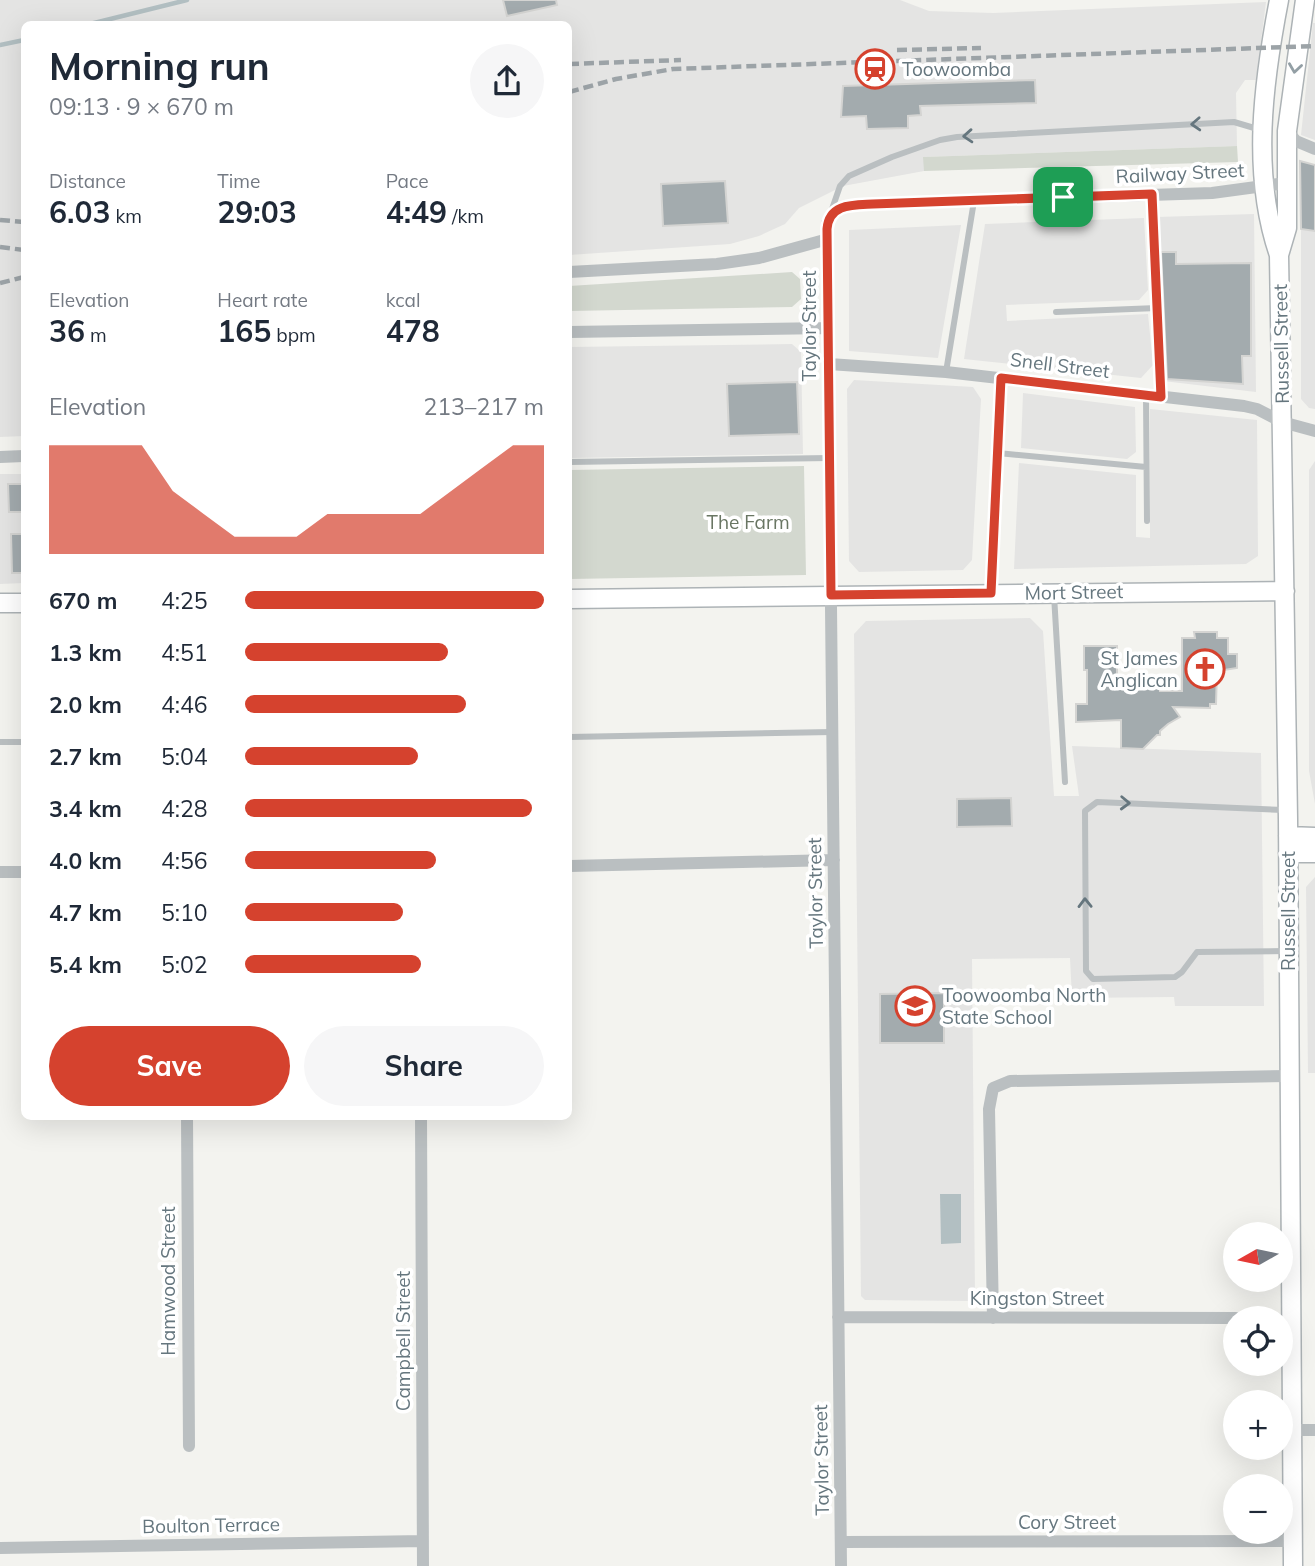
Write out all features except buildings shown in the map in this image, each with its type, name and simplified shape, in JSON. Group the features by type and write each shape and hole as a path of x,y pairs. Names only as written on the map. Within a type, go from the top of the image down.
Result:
{"main road":[{"name":"Russell Street","path":"1279,0 1263,130 1265,188 1271,231 1279,255 1288,810 1286,1306"},
{"name":"Russell Street","path":"1279,255 1287,228 1287,131 1305,0"},
{"name":"Mort Street","path":"572,599 1285,591"},
{"path":"0,603 21,603"},
{"path":"1288,845 1315,836"},
{"path":"1288,845 1315,853"},
{"name":"Russell Street","path":"1293,1544 1293,1566"}],"street":[{"path":"1287,131 1296,141 1315,149"},
{"name":"Railway Street","path":"829,219 843,206 1212,193 1265,188 1286,183"},
{"name":"Taylor Street","path":"829,219 829,458 841,1566"},
{"path":"572,272 717,264 759,258 828,239"},
{"path":"572,332 828,328"},
{"name":"Snell Street","path":"829,364 946,372 1244,406 1257,408 1282,422 1315,431"},
{"path":"991,593 1001,378"},
{"path":"0,457 21,456"},
{"path":"572,866 834,860"},
{"path":"0,872 21,872"},
{"path":"993,1318 989,1110 993,1088 1010,1081 1289,1076"},
{"name":"Hamwood Street","path":"187,1120 189,1446"},
{"name":"Campbell Street","path":"421,1120 423,1566"},
{"name":"Kingston Street","path":"838,1317 1223,1318"},
{"path":"1293,1430 1315,1430"},
{"name":"Boulton Terrace","path":"0,1548 423,1541"},
{"name":"Cory Street","path":"841,1542 1223,1541"}],"lane":[{"path":"829,219 840,186 849,176 892,157 948,138 1234,122 1263,130"},
{"path":"1152,194 1161,397"},
{"path":"946,372 974,200"},
{"path":"1056,312 1157,308"},
{"path":"1146,395 1147,521"},
{"path":"998,453 1146,467"},
{"path":"572,462 829,458"},
{"path":"1054,593 1065,782"},
{"path":"572,737 832,732"},
{"path":"0,742 21,742"},
{"path":"1288,810 1097,802 1085,811 1086,971 1093,979 1175,976 1182,972 1197,953 1288,951"}],"shaded area":[{"path":"0,0 900,0 929,11 993,13 1266,2 1256,80 1245,80 1236,93 1237,146 924,157 924,171 843,186 799,208 785,224 759,236 730,244 572,255 572,21 21,21 21,436 0,437"},
{"path":"1315,23 1315,140 1301,135"},
{"path":"1254,214 1256,392 1163,381 1157,217"},
{"path":"1144,218 1148,290 1139,300 1006,305 1007,321 1148,314 1153,365 1141,378 964,359 985,224"},
{"path":"961,225 938,358 849,351 849,230"},
{"path":"1301,229 1315,231 1315,409 1309,408 1301,399"},
{"path":"792,344 801,352 803,454 572,458 572,347"},
{"path":"854,380 973,387 981,399 972,560 963,570 859,572 849,561 847,389"},
{"path":"1023,393 1135,407 1136,452 1127,459 1021,448"},
{"path":"1150,409 1257,420 1258,556 1246,564 1014,569 1019,463 1136,475 1136,537 1150,538"},
{"path":"1315,461 1315,804 1309,771 1309,470"},
{"path":"0,474 21,474 21,583 0,584"},
{"name":"Toowoomba North State School","path":"1030,618 1043,631 1054,796 1079,796 1072,746 1261,753 1264,1006 1175,1006 1174,997 1072,998 1070,958 972,959 975,1297 972,1301 865,1300 861,1296 854,634 866,621"},
{"path":"1315,877 1315,1073 1308,1073 1306,887"},
{"path":"940,1194 961,1194 961,1243 941,1244"}],"green space":[{"path":"1237,146 1238,162 924,171 923,157"},
{"path":"792,272 800,279 801,299 792,307 572,311 572,286"},
{"name":"The Farm","path":"804,466 806,575 572,579 572,470"}],"waterway":[{"path":"102,21 187,0"},
{"path":"0,45 21,41"}],"railway":[{"path":"572,91 616,79 673,69 1315,46"},
{"path":"897,50 981,48"},
{"path":"572,64 681,60"},
{"path":"0,220 21,222"},
{"path":"0,247 21,250"},
{"path":"0,283 21,278"}],"place":[{"name":"Toowoomba","path":"875,69"},
{"name":"St James Anglican","path":"1205,669"},
{"name":"Toowoomba North State School","path":"915,1006"}],"route":[{"path":"1152,194 1161,397 1001,378 991,593 831,595 829,219 843,206 1063,197 1152,194"}]}
